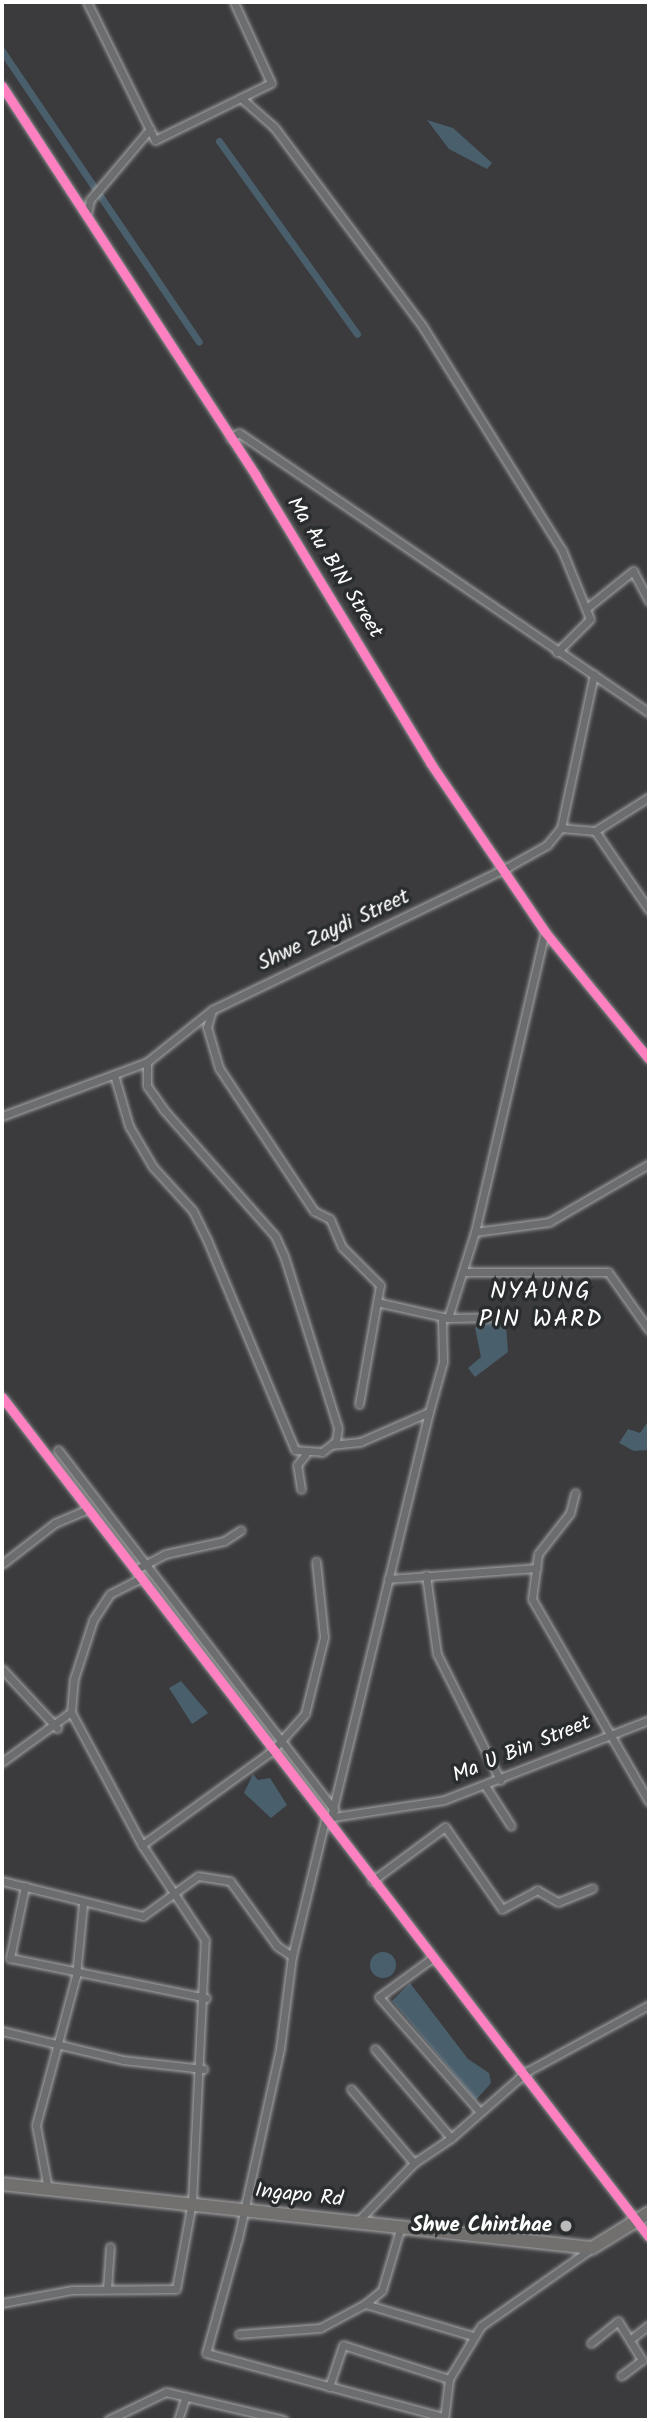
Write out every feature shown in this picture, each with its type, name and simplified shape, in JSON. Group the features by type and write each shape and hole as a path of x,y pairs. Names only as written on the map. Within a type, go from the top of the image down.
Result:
{"main road":[{"name":"Ingapo Rd","path":"2,2184 192,2202 592,2248"},
{"path":"592,2248 649,2213"}],"street":[{"path":"88,2 155,140 271,83 234,2"},
{"name":"Ma Au BIN Street","path":"2,86 230,438 431,765 506,868 545,932 649,1059"},
{"path":"241,98 274,127 423,327 562,550 588,607 590,619 557,652"},
{"path":"87,214 90,200 125,152 150,129"},
{"path":"230,438 239,433 649,713"},
{"path":"588,607 633,571 649,601"},
{"path":"594,674 561,828 595,831 649,797"},
{"name":"Shwe Zaydi Street","path":"2,1116 114,1078 147,1062 212,1010 506,868 547,845 561,828"},
{"path":"595,831 649,910"},
{"path":"545,932 475,1232 463,1272 444,1317 443,1362 292,1956 279,2049 206,2353 444,2419 449,2379 473,2336 592,2248"},
{"path":"212,1010 207,1027 219,1068 314,1211 330,1219 342,1247 377,1279 381,1303 359,1404"},
{"path":"147,1062 147,1086 164,1110 275,1236 338,1428 332,1445"},
{"path":"114,1078 129,1126 153,1167 193,1211 295,1450 305,1455"},
{"path":"475,1232 550,1222 649,1164"},
{"path":"463,1272 608,1272 649,1330"},
{"path":"381,1303 444,1317 507,1317"},
{"path":"2,1397 273,1750 328,1816"},
{"path":"300,1489 297,1465 305,1455 332,1445 360,1442 429,1412"},
{"path":"58,1450 284,1740 328,1816 372,1881 431,1959 526,2072 649,2237"},
{"path":"575,1493 537,1568 532,1599 649,1802"},
{"path":"2,1564 55,1523 88,1509"},
{"path":"135,1570 241,1530"},
{"path":"142,1845 273,1750 305,1714 320,1662 324,1616 316,1561"},
{"path":"388,1579 537,1568"},
{"path":"426,1575 437,1654 500,1780"},
{"path":"2,2303 107,2289 176,2289 192,2202 203,2069 206,1998 202,1926 176,1895 142,1845 71,1712 74,1679 93,1619 110,1594 142,1578"},
{"path":"2,1670 57,1728"},
{"path":"2,1762 57,1728 71,1712"},
{"name":"Ma U Bin Street","path":"328,1816 486,1787 609,1733 649,1720"},
{"path":"486,1787 510,1825"},
{"path":"372,1881 445,1827 502,1909 537,1890 558,1902 592,1888"},
{"path":"2,1881 142,1916 176,1895 198,1876 230,1881 277,1946 292,1956"},
{"path":"24,1886 10,1958 76,1976 206,1998"},
{"path":"48,2189 36,2124 76,1976 83,1902"},
{"path":"431,1959 379,1997 479,2111"},
{"path":"358,2221 414,2163 451,2137 526,2072 649,2005"},
{"path":"2,2031 57,2042 122,2060 203,2069"},
{"path":"375,2049 451,2137"},
{"path":"351,2089 414,2163"},
{"path":"239,2334 320,2328 365,2304 382,2290 401,2226"},
{"path":"107,2289 110,2246"},
{"path":"365,2304 473,2336"},
{"path":"590,2343 618,2321 642,2360 621,2376"},
{"path":"631,2339 649,2325"},
{"path":"329,2387 343,2345 449,2379"},
{"path":"108,2420 166,2392 284,2420"},
{"path":"178,2420 187,2396"}],"water":[{"path":"427,120 453,128 492,163 487,169 449,149"},
{"path":"481,1321 506,1325 508,1352 475,1377 468,1368 481,1357 475,1328"},
{"path":"649,1420 649,1450 634,1451 619,1443 628,1429 640,1433"},
{"path":"181,1681 208,1713 192,1724 169,1688"},
{"path":"253,1774 258,1780 270,1778 287,1805 271,1818 244,1793"},
{"path":"383,1952 392,1956 396,1965 392,1974 383,1978 374,1974 370,1965 374,1956"},
{"path":"410,1983 468,2059 489,2073 491,2083 476,2100 392,2001"}],"waterway":[{"path":"2,51 199,342"},
{"path":"219,141 357,334"}],"cycle path":[{"path":"2,86 256,476 431,764 545,932 649,1059"},
{"path":"2,1397 649,2237"}],"place":[{"name":"Shwe Chinthae","path":"566,2226"}],"district":[{"name":"NYAUNG PIN WARD","path":"541,1306"}]}
